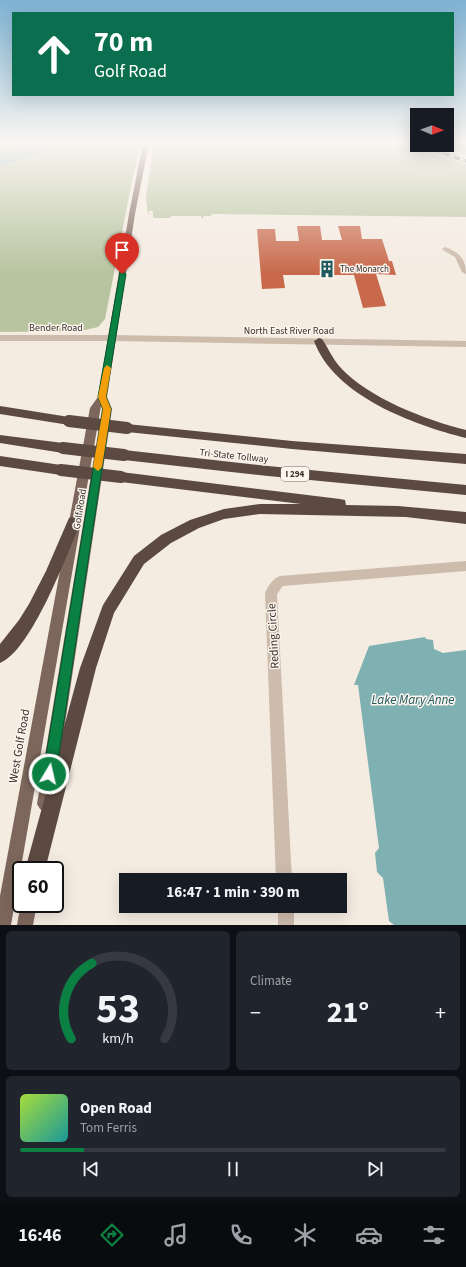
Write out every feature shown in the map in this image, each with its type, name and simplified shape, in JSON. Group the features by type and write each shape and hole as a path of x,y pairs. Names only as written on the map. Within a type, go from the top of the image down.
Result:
{"highway":[{"path":"319,341 327,358 339,372 385,404 419,420 466,434"},
{"name":"Tri-State Tollway","path":"0,410 69,421 127,428 292,445 466,459"},
{"name":"Tri-State Tollway","path":"0,439 64,448 284,473 466,490"},
{"path":"0,461 61,470 405,512 466,518"},
{"path":"37,861 88,668 108,610 138,560 166,539 195,524 224,514 260,509 405,512"},
{"path":"0,655 14,641 38,605 74,522"}],"main road":[{"name":"Golf Road","path":"58,620 95,408 102,397 113,338 137,186"},
{"name":"Golf Road","path":"36,861 107,409 102,397"},
{"name":"West Golf Road","path":"3,925 58,620"},
{"path":"25,925 27,913"}],"street":[{"path":"445,249 458,256 466,272"},
{"name":"Bender Road","path":"0,338 113,338"},
{"name":"North East River Road","path":"113,338 466,344"},
{"name":"Reding Circle","path":"284,873 271,593 280,581 466,566"},
{"path":"286,913 286,925"}],"green space":[{"path":"0,186 131,186 105,319 98,327 81,331 0,332"},
{"path":"148,186 466,186 466,217 212,214 211,216 204,216 202,219 201,216 171,216 170,218 155,218 153,217 153,211 149,211 148,215 146,198"}],"water":[{"name":"Lake Mary Anne","path":"425,637 426,639 433,640 434,649 443,653 466,650 466,925 394,925 389,921 383,878 377,872 375,853 379,848 358,685 354,685 369,646"}],"building":[{"name":"The Monarch","path":"297,226 320,226 322,240 342,240 338,226 360,226 362,239 382,239 389,261 392,261 396,275 376,274 386,306 363,308 354,275 283,275 285,288 262,289 257,229 275,229 276,241 299,241"}],"slow traffic":[{"path":"98,467 107,409 102,397 107,368"}],"place":[{"name":"The Monarch","path":"327,269"}],"route":[{"path":"49,774 107,409 102,397 113,338 122,274"}]}
